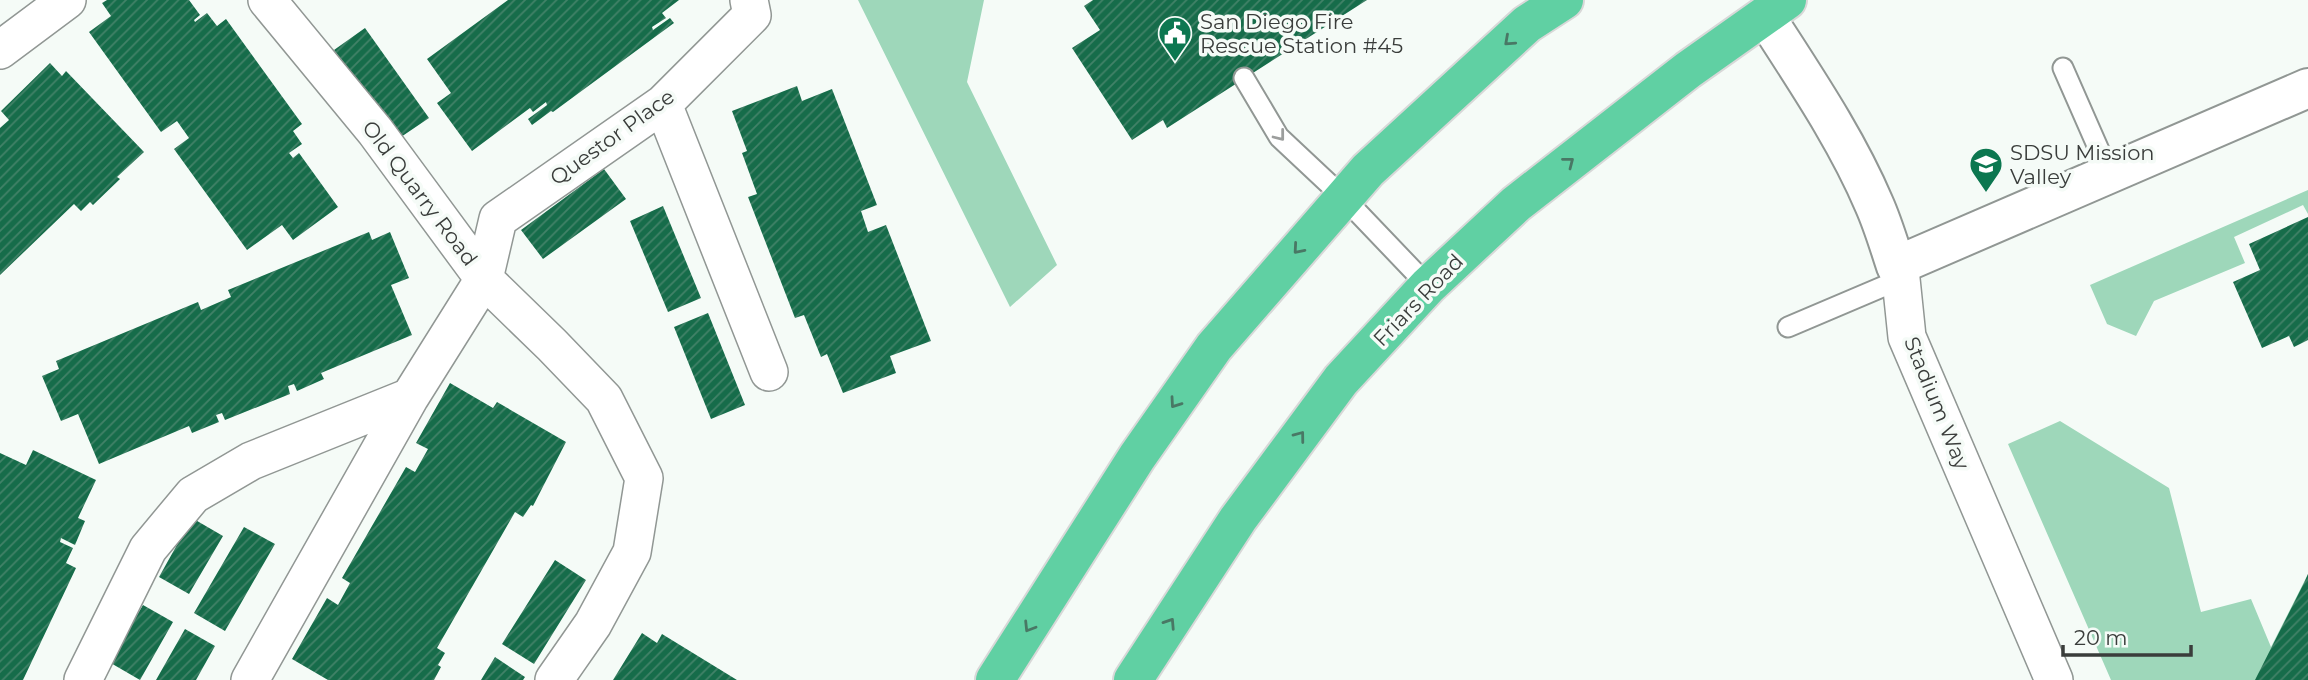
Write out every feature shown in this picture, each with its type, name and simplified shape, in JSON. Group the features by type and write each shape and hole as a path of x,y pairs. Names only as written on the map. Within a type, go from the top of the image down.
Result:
{"highway":[{"path":"995,680 1137,457 1214,347 1368,170 1527,24 1563,0"},
{"name":"Friars Road","path":"1133,680 1238,519 1341,380 1427,285 1516,204 1688,70 1776,8"}],"street":[{"path":"0,50 67,0"},
{"name":"Old Quarry Road","path":"250,680 410,397 484,279 375,131 267,0"},
{"name":"Questor Place","path":"484,279 498,219 663,104 752,15 749,0"},
{"name":"Stadium Way","path":"1776,8 1815,94 1875,205 1899,272 1907,337 2054,680"},
{"path":"1899,272 2308,88"},
{"path":"663,104 769,372"},
{"path":"484,279 604,399 644,478 632,552 593,624 554,680"},
{"path":"83,680 148,549 193,495 251,461 410,397"}],"lane":[{"path":"2063,68 2110,175"},
{"path":"1244,78 1279,137 1343,197 1427,285"},
{"path":"1787,327 1899,272"}],"green space":[{"path":"858,0 984,0 967,82 1057,265 1010,307"},
{"path":"2308,190 2308,214 2303,205 2234,237 2245,263 2154,301 2136,336 2107,324 2090,285"},
{"path":"2060,421 2169,488 2201,612 2251,599 2271,647 2308,574 2308,680 2111,680 2008,444"}],"building":[{"path":"107,0 189,0 200,15 195,22 207,13 217,26 226,19 302,124 293,131 302,144 289,153 293,158 299,153 338,207 293,240 282,225 247,250 174,149 189,138 177,121 161,132 89,32 111,16 102,3"},
{"path":"508,0 679,0 662,13 666,18 652,27 653,30 670,18 674,23 553,112 532,125 528,119 547,105 546,102 533,112 530,108 472,151 437,103 451,93 427,59"},
{"name":"San Diego Fire Rescue Station #45","path":"1093,0 1367,0 1167,128 1163,120 1132,140 1072,48 1100,30 1084,6"},
{"path":"365,28 429,118 398,139 334,50"},
{"path":"50,63 62,76 66,71 144,152 117,177 120,179 93,205 90,202 81,211 74,204 0,275 0,128 9,120 1,111"},
{"path":"797,86 802,101 832,89 877,205 861,211 868,232 886,225 931,341 890,356 896,373 843,393 827,354 821,357 804,315 795,318 748,197 757,194 742,153 747,151 732,111"},
{"path":"604,169 626,199 543,259 521,230"},
{"path":"663,206 701,298 668,312 630,221"},
{"path":"2308,217 2308,340 2294,347 2289,336 2262,348 2233,282 2260,270 2249,244"},
{"path":"369,232 372,240 390,232 409,278 391,285 412,335 321,373 324,379 297,391 294,384 288,386 290,394 225,420 222,413 216,415 219,422 192,433 189,426 99,464 78,414 61,421 42,376 59,369 56,361 198,302 201,310 231,297 228,290"},
{"path":"708,313 745,405 711,419 674,327"},
{"path":"450,383 493,408 497,402 566,442 533,506 531,505 523,517 515,512 437,648 445,653 434,680 328,680 292,659 327,598 338,605 350,583 342,578 406,467 415,472 428,449 416,443"},
{"path":"33,450 96,480 78,518 85,521 75,545 61,538 60,542 73,548 66,563 76,568 23,680 0,680 0,453 26,465"},
{"path":"192,518 223,536 189,594 159,577"},
{"path":"244,527 275,544 225,631 194,613"},
{"path":"555,560 586,580 534,664 502,644"},
{"path":"2308,574 2308,680 2255,680 2304,583"},
{"path":"143,605 173,622 140,680 109,662"},
{"path":"185,629 215,646 196,680 156,680"},
{"path":"642,633 657,643 662,634 737,680 613,680"},
{"path":"495,657 525,677 523,680 481,680"}],"place":[{"name":"San Diego Fire Rescue Station #45","path":"1175,63"},
{"name":"SDSU Mission Valley","path":"1986,194"}]}
